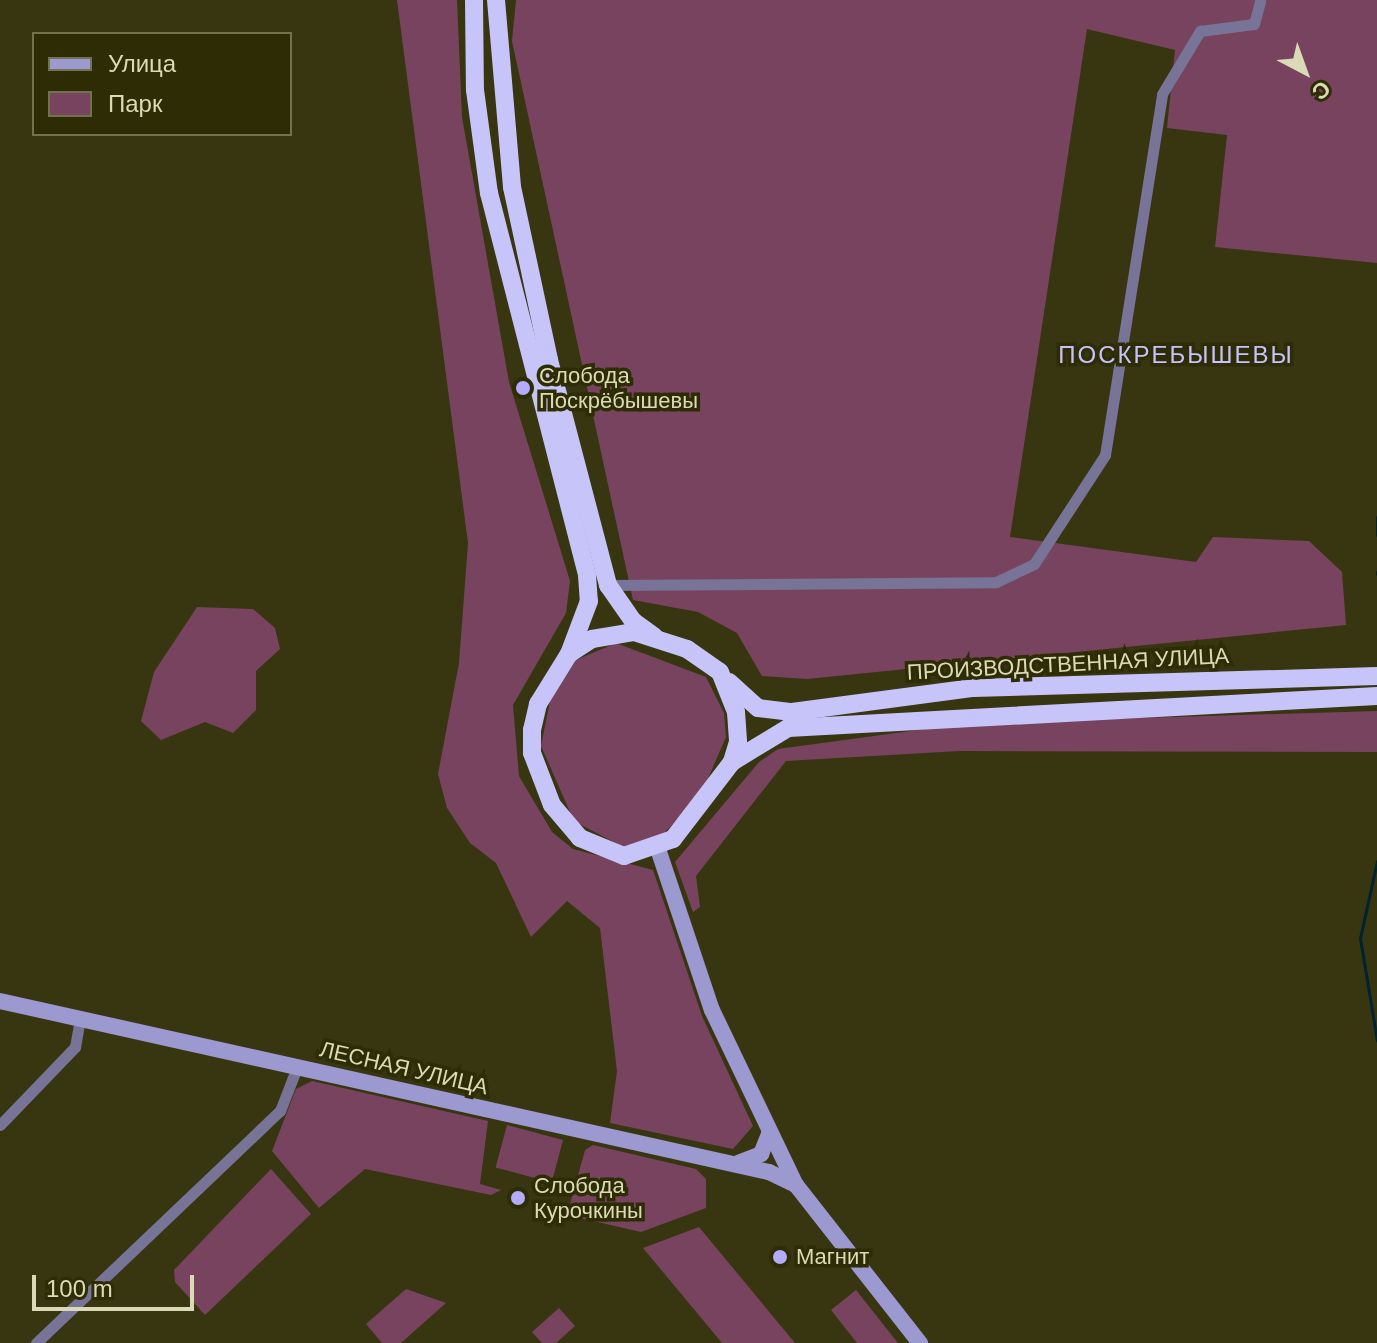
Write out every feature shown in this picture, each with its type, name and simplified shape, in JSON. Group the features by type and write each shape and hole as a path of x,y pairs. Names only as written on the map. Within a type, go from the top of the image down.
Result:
{"highway":[{"path":"474,0 475,90 489,193 587,575 589,601 569,654 538,704 532,730 540,780 580,838 624,856 658,849 686,826 732,762 736,712 727,680 709,663 654,636 633,621 608,585 518,228 500,99 496,0"},
{"path":"569,654 613,633 654,636"},
{"name":"ПРОИЗВОДСТВЕННАЯ УЛИЦА","path":"727,680 758,708 792,712 973,688 1377,676"},
{"name":"ПРОИЗВОДСТВЕННАЯ УЛИЦА","path":"732,762 788,728 1377,696"}],"main road":[{"path":"658,849 712,1010 796,1185 920,1343"},
{"name":"ЛЕСНАЯ УЛИЦА","path":"0,1001 732,1164 796,1185"},
{"path":"732,1164 761,1154 769,1134"}],"street":[{"path":"608,585 996,582 1034,564 1105,455 1162,94 1200,31 1254,24 1260,1"},
{"path":"0,1125 75,1047 80,1020"},
{"path":"36,1343 280,1111 297,1067"}],"green space":[{"path":"397,0 457,0 462,117 509,382 570,581 566,613 513,705 519,776 552,832 573,849 653,870 702,1016 753,1126 733,1149 610,1123 617,1071 600,928 567,901 531,937 496,863 470,843 447,808 438,774 459,663 468,543"},
{"path":"516,0 1377,0 1377,263 1215,247 1227,135 1167,128 1175,50 1087,29 1010,537 1196,562 1213,537 1309,541 1342,572 1346,625 807,679 762,676 737,633 698,612 633,600 512,41"},
{"path":"197,607 253,609 275,628 280,649 256,671 256,710 233,733 205,722 161,740 141,721 154,672"},
{"path":"616,643 706,677 724,713 726,737 700,797 656,841 625,848 574,821 541,746 550,701 576,660"},
{"path":"1377,711 1377,752 959,751 786,761 696,876 700,907 693,912 675,862 759,762 778,749 970,723"},
{"path":"312,1081 488,1121 480,1184 501,1190 491,1195 365,1169 319,1208 272,1151 296,1089"},
{"path":"507,1125 563,1140 552,1183 496,1168"},
{"path":"593,1145 696,1169 706,1179 706,1208 641,1232 567,1215 585,1150"},
{"path":"271,1169 311,1214 205,1315 175,1282 174,1270"},
{"path":"699,1227 795,1343 722,1343 643,1248"},
{"path":"406,1289 446,1303 401,1343 382,1343 366,1324"},
{"path":"856,1290 898,1343 857,1343 831,1310"},
{"path":"559,1308 575,1326 556,1343 542,1343 532,1332"}],"waterway":[{"path":"1377,517 1377,535"},
{"path":"1377,861 1360,938 1377,1041"}],"place":[{"name":"Слобода Поскрёбышевы","path":"523,388"},
{"name":"Слобода Курочкины","path":"518,1198"},
{"name":"Магнит","path":"780,1257"}],"district":[{"name":"ПОСКРЕБЫШЕВЫ","path":"1176,355"}]}
